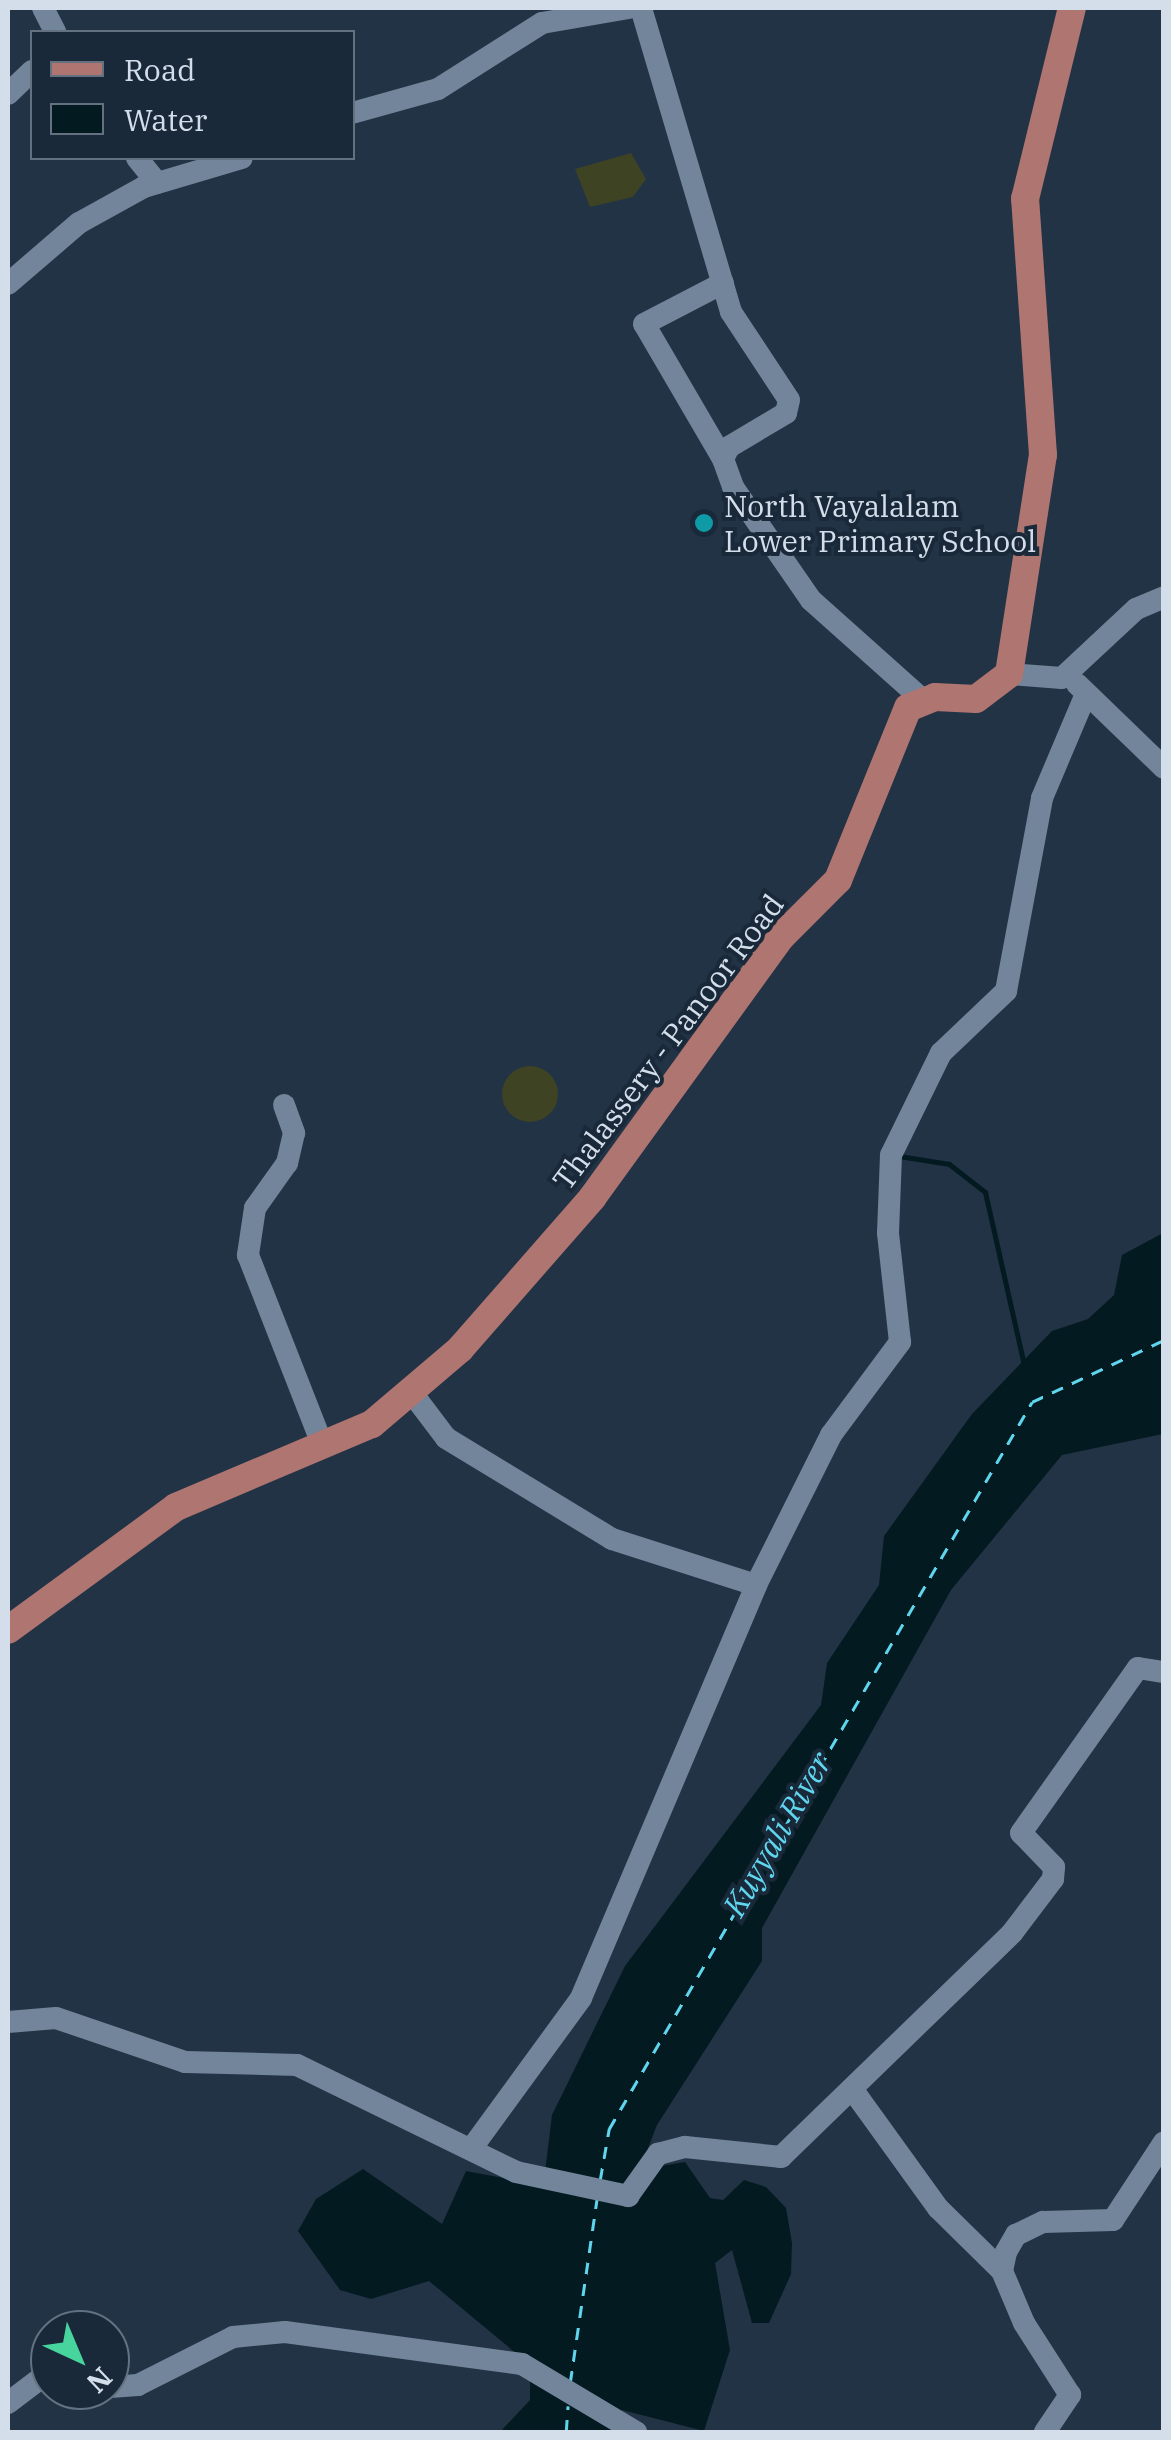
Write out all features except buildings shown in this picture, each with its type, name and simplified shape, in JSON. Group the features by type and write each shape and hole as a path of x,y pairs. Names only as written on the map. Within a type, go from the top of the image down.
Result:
{"main road":[{"path":"924,701 976,699 1008,674 1043,455 1025,199 1072,8"},
{"name":"Thalassery - Panoor Road","path":"8,1630 176,1507 323,1446 412,1393 592,1198 782,936 838,880 892,734 924,701"}],"street":[{"path":"355,112 438,89 542,23 629,8"},
{"path":"642,8 731,312 789,400 786,413 723,459"},
{"path":"8,94 30,73"},
{"path":"139,160 157,184"},
{"path":"8,249 16,276 79,222 157,184 235,160"},
{"path":"723,284 644,324 811,600 924,701"},
{"path":"1008,674 1022,682 1068,673 1136,610 1164,597"},
{"path":"1068,673 1164,768"},
{"path":"474,2145 581,1998 756,1585 831,1435 900,1342 888,1233 891,1155 941,1053 1006,991 1042,798 1086,694"},
{"path":"284,1105 294,1133 287,1163 255,1208 248,1254 323,1446"},
{"path":"412,1393 446,1438 612,1539 756,1585"},
{"path":"8,2022 56,2018 185,2062 297,2064 534,2176 628,2196 658,2154 685,2147 781,2157 855,2093 1054,1879 1054,1867 1020,1833 1138,1668 1164,1672"},
{"path":"855,2093 938,2208 1002,2271 1039,2355 1070,2395 1045,2432"},
{"path":"1002,2271 1016,2235 1030,2228 1114,2220 1164,2142"},
{"path":"130,2386 233,2337 285,2332 522,2364 631,2427"}],"green space":[{"path":"631,153 646,179 633,197 590,207 575,169"},
{"path":"530,1066 550,1074 558,1094 550,1114 530,1122 510,1114 502,1094 510,1074"}],"water":[{"name":"Kuyyali River","path":"1163,1233 1163,1434 1062,1455 951,1590 762,1928 762,1961 657,2125 633,2187 545,2172 552,2115 625,1966 821,1705 827,1663 879,1585 884,1536 972,1414 1052,1331 1088,1319 1114,1295 1122,1255"},
{"path":"685,2162 710,2198 723,2200 744,2180 766,2187 786,2208 792,2243 791,2274 769,2323 752,2323 732,2250 715,2263 730,2350 704,2431 622,2410 620,2432 500,2432 530,2400 530,2365 429,2281 371,2299 340,2290 298,2231 316,2199 363,2169 442,2224 466,2171 632,2202 661,2166"}],"waterway":[{"path":"899,1156 949,1164 985,1192 1024,1365"}],"ferry route":[{"path":"600,2180 609,2129 1032,1402 1164,1340"},
{"path":"570,2383 597,2198"},
{"path":"566,2432 568,2406"}],"place":[{"name":"North Vayalalam Lower Primary School","path":"704,523"}]}
